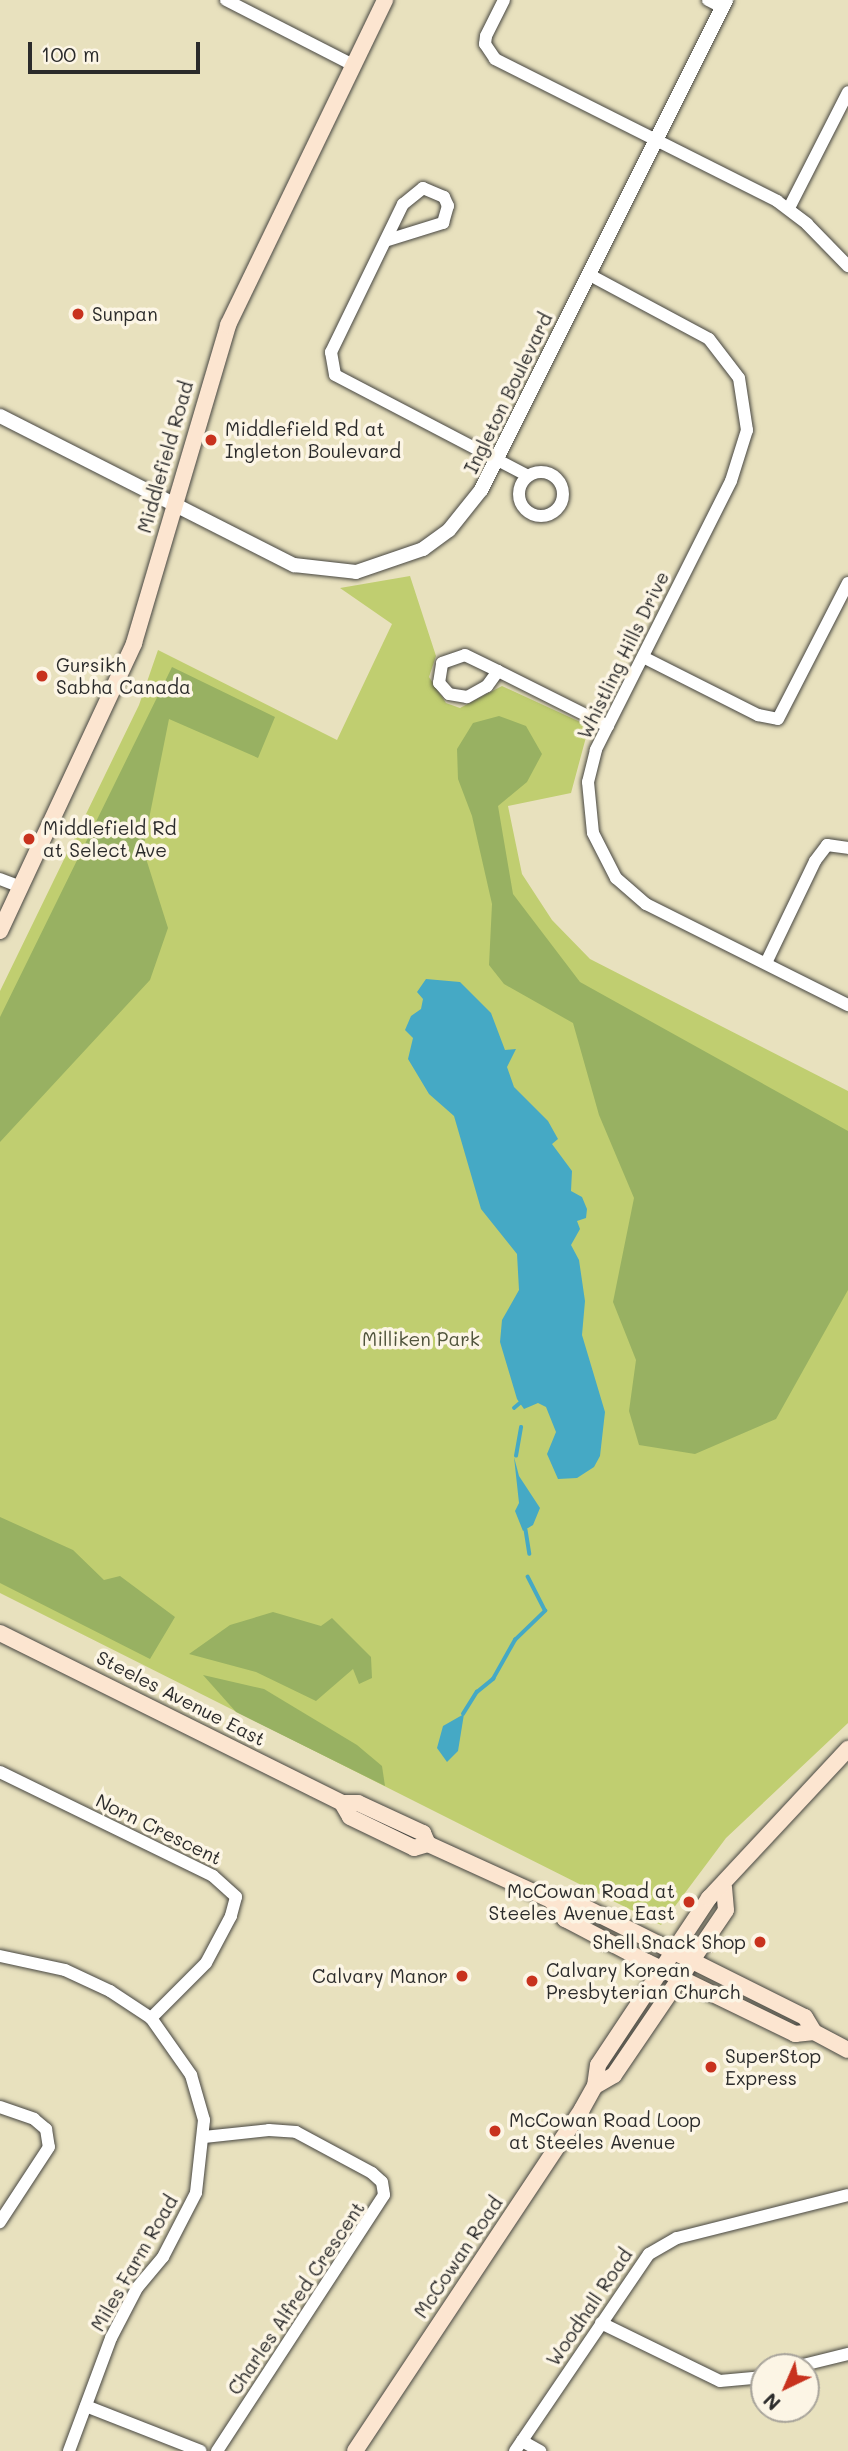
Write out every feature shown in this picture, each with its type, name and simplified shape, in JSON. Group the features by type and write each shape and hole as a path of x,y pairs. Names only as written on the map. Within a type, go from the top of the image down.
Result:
{"main road":[{"name":"Middlefield Road","path":"0,931 134,643 228,325 386,0"},
{"name":"Steeles Avenue East","path":"0,1633 342,1802 358,1803 422,1833 428,1844 551,1900 574,1902 805,2017 814,2032 848,2050"},
{"name":"McCowan Road","path":"355,2451 595,2086 598,2065 709,1898 724,1887 777,1822 848,1749"},
{"name":"McCowan Road","path":"595,2086 614,2075 726,1910 724,1887"},
{"name":"Steeles Avenue East","path":"551,1900 565,1919 663,1969 795,2034 814,2032"}],"street":[{"path":"226,0 353,65"},
{"path":"505,0 486,36 485,44 495,59 789,208 848,266"},
{"path":"708,0 724,4"},
{"name":"Ingleton Boulevard","path":"0,416 294,565 356,572 393,563 439,539 475,500 498,457 724,4"},
{"path":"789,208 848,92"},
{"path":"388,240 443,223 448,206 444,197 429,187 415,191 404,204 331,352 330,366 335,375 498,457 528,476"},
{"name":"Whistling Hills Drive","path":"588,274 709,339 735,370 747,408 747,430 738,464 608,726 590,768 587,801 593,833 609,869 646,904 848,1004"},
{"path":"643,657 764,718 778,719 848,583"},
{"path":"498,671 487,686 467,697 449,694 439,683 442,663 459,654 498,671 608,726"},
{"path":"766,963 815,860 827,845 848,848"},
{"path":"0,879 21,887"},
{"name":"Norn Crescent","path":"0,1772 213,1876 236,1897 231,1916 205,1964 173,2001 151,2018"},
{"name":"Miles Farm Road","path":"0,1956 65,1970 110,1991 151,2018 191,2075 204,2120 201,2178 193,2201 163,2257 137,2288 118,2324 69,2451"},
{"path":"0,2107 34,2119 46,2129 50,2147 0,2222"},
{"name":"Charles Alfred Crescent","path":"204,2137 269,2130 296,2133 372,2173 382,2182 384,2194 217,2451"},
{"name":"Woodhall Road","path":"518,2446 644,2260 663,2244 848,2195"},
{"path":"601,2323 720,2381 750,2378"},
{"path":"820,2361 848,2354"},
{"path":"86,2406 201,2451"},
{"path":"518,2446 540,2451"}],"green space":[{"name":"Milliken Park","path":"410,576 436,656 429,677 446,703 460,708 502,686 589,726 571,793 508,806 522,874 552,920 590,959 848,1091 848,1723 726,1838 661,1925 0,1593 0,991 139,705 158,650 337,740 392,624 340,588"},
{"path":"172,667 275,717 258,758 169,719 143,849 168,928 150,980 0,1142 0,1017"},
{"path":"499,716 526,726 542,754 527,782 498,806 513,894 580,982 848,1131 848,1290 776,1419 695,1454 639,1445 629,1411 636,1360 613,1302 634,1198 599,1115 573,1023 504,984 489,965 492,904 472,816 458,779 457,749 473,723"},
{"path":"0,1517 73,1550 104,1580 120,1576 175,1617 150,1659 0,1583"},
{"path":"273,1612 321,1626 332,1618 371,1657 372,1678 359,1684 353,1669 316,1701 256,1672 189,1654 230,1625"},
{"path":"203,1675 264,1689 357,1745 382,1766 385,1786 236,1712"}],"water":[{"path":"426,979 460,982 491,1013 505,1050 516,1049 507,1067 514,1087 548,1121 558,1139 552,1144 572,1171 571,1191 582,1197 587,1209 586,1218 577,1221 580,1229 571,1245 579,1260 585,1301 582,1335 605,1412 600,1456 594,1467 577,1478 558,1479 547,1454 556,1432 546,1407 538,1403 524,1409 517,1399 500,1342 502,1320 519,1290 517,1254 481,1209 454,1116 429,1094 408,1059 413,1038 405,1030 411,1016 421,1009 423,999 417,992"},
{"path":"514,1457 519,1476 540,1508 533,1525 523,1531 515,1511 519,1503"},
{"path":"464,1714 458,1751 447,1762 437,1748 443,1726"}],"waterway":[{"path":"514,1408 520,1403"},
{"path":"516,1456 521,1427"},
{"path":"526,1530 530,1554"},
{"path":"463,1714 477,1692 493,1679 515,1640 545,1611 528,1577"}],"place":[{"name":"Sunpan","path":"78,314"},
{"name":"Middlefield Rd at Ingleton Boulevard","path":"211,440"},
{"name":"Gursikh Sabha Canada","path":"42,676"},
{"name":"Middlefield Rd at Select Ave","path":"29,839"},
{"name":"McCowan Road at Steeles Avenue East","path":"689,1902"},
{"name":"Shell Snack Shop","path":"760,1942"},
{"name":"Calvary Manor","path":"462,1976"},
{"name":"Calvary Korean Presbyterian Church","path":"532,1981"},
{"name":"SuperStop Express","path":"711,2067"},
{"name":"McCowan Road Loop at Steeles Avenue","path":"495,2131"}]}
